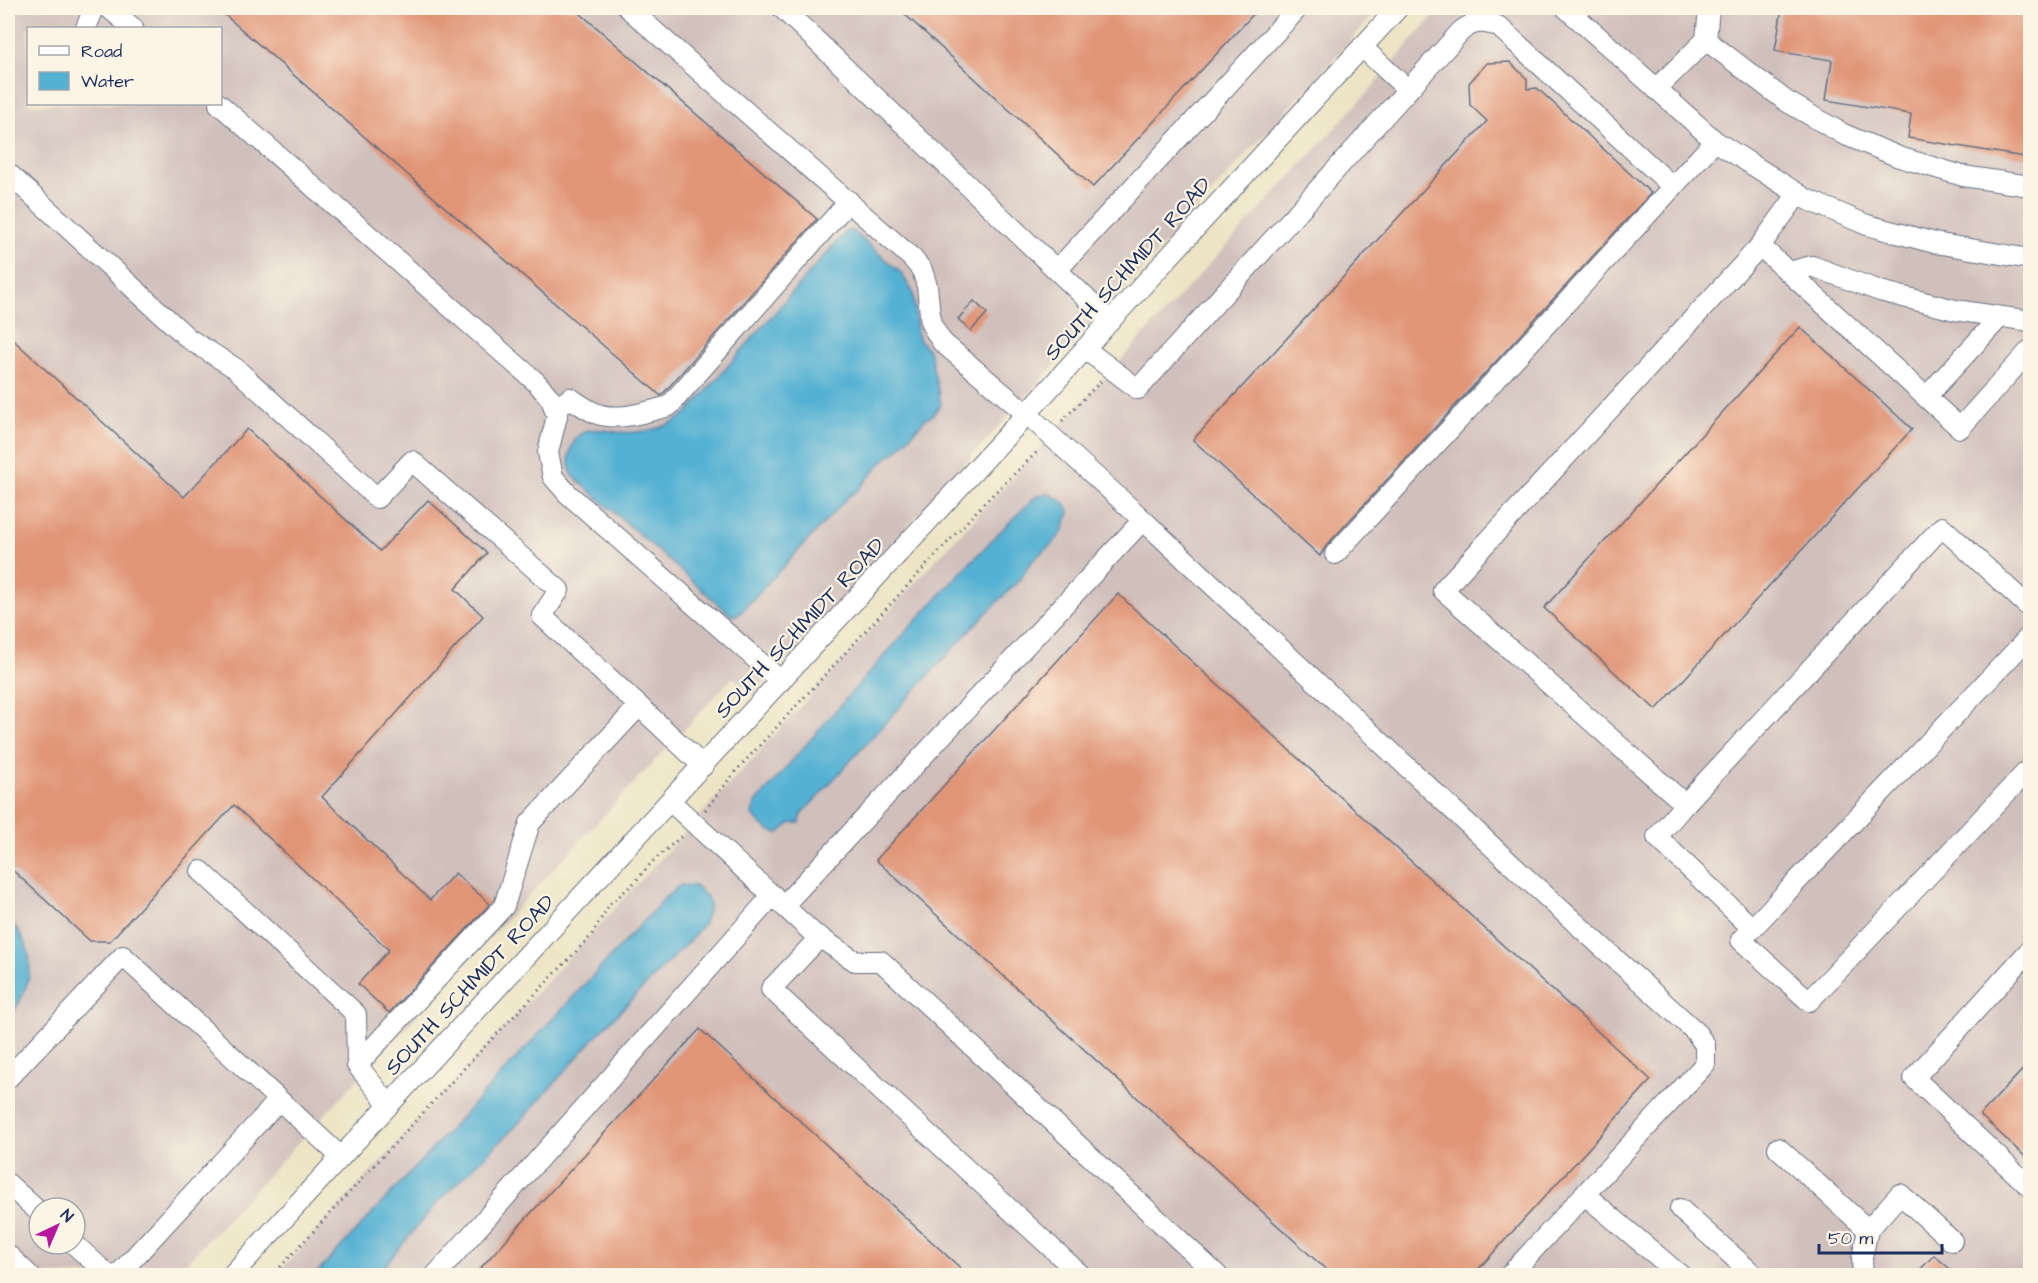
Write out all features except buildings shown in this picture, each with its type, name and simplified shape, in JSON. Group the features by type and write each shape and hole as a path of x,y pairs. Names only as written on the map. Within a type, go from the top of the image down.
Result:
{"street":[{"path":"86,27 94,8"},
{"path":"109,8 132,27"},
{"path":"628,8 912,258 922,270 927,286 931,324 942,342 1027,414 1143,520 1527,879 1659,996 1695,1031 1705,1046 1705,1064 1509,1275"},
{"path":"782,8 1110,321"},
{"path":"1057,270 1298,8"},
{"name":"SOUTH SCHMIDT ROAD","path":"231,1275 703,766 1398,8"},
{"path":"1566,8 1715,141 1798,194 1867,225 1935,243 2031,259"},
{"path":"1656,90 1706,40 1709,8"},
{"path":"1085,349 1138,389 1461,31 1472,22 1485,22 1498,26 1673,187"},
{"path":"1706,40 1786,101 1843,134 1899,157 1963,176 2031,186"},
{"path":"1362,47 1408,90"},
{"path":"220,105 536,382 551,399 557,416 549,452 553,477 568,494 781,681"},
{"path":"1335,554 1715,141"},
{"path":"8,173 189,339 235,368 377,498 412,461 559,590 542,616 703,766"},
{"path":"1684,804 1443,590 1760,246 1798,194"},
{"path":"555,410 570,398 594,413 613,417 669,406 849,201"},
{"path":"1760,246 1960,428 2031,350"},
{"path":"1789,272 1812,266 1880,291 1955,310 2031,321"},
{"path":"1926,397 2000,317"},
{"path":"435,1275 778,900 1143,520"},
{"path":"1752,928 1657,837 1684,804 1942,527 2031,608"},
{"path":"2031,636 1741,940 1809,1001 2031,768"},
{"path":"357,1065 504,906 530,823 639,706"},
{"path":"670,801 820,937 855,961 881,961 1218,1275"},
{"path":"201,871 356,1014 357,1065 389,1105"},
{"path":"820,937 771,989 1082,1275"},
{"path":"2031,950 1914,1078 2031,1187"},
{"path":"8,1078 123,956 341,1157"},
{"path":"117,1275 279,1100"},
{"path":"1778,1148 1868,1230"},
{"path":"8,1184 27,1201"},
{"path":"1584,1194 1679,1275"},
{"path":"1863,1275 1862,1258 1868,1230 1900,1194 1952,1241"},
{"path":"1680,1209 1755,1275"},
{"path":"8,1255 30,1275"},
{"path":"87,1256 109,1275"}],"shaded area":[{"path":"8,8 1380,8 754,695 733,677 174,1276 8,1275"},
{"path":"1440,8 2030,8 2030,1275 275,1276 1372,88"}],"water":[{"path":"846,231 853,231 901,273 913,292 917,332 920,340 930,352 941,405 932,416 925,419 895,453 888,456 857,491 849,496 739,614 732,616 573,476 569,463 571,449 578,437 590,430 646,431 681,418"},
{"path":"1048,493 1064,502 1069,512 1063,531 1054,542 1031,562 1021,578 970,630 801,815 800,823 791,823 779,833 771,831 757,821 752,814 755,804 870,672 1012,520 1037,496"},
{"path":"680,885 695,886 707,897 710,904 704,923 598,1034 517,1125 436,1204 377,1275 315,1275 665,898"},
{"path":"8,915 27,948 30,967 23,995 8,1020"}]}
